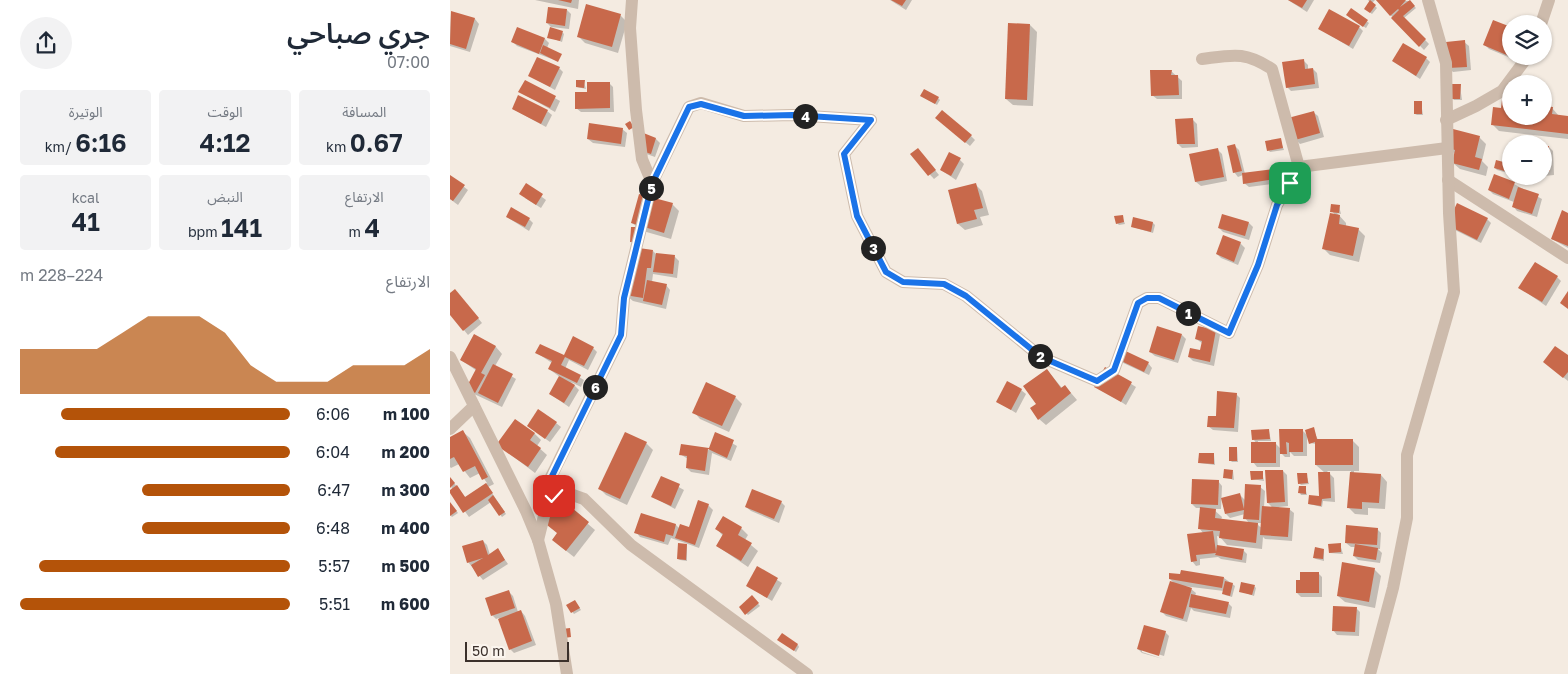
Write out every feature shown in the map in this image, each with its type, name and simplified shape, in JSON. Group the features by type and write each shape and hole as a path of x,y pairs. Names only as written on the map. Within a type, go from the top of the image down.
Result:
{"street":[{"path":"632,0 631,37 636,110 642,159 652,184"},
{"path":"1370,674 1393,588 1407,518 1407,455 1454,292 1448,180 1446,63 1428,0"},
{"path":"1544,15 1549,0"},
{"path":"538,540 551,478 621,335 624,298 652,184 689,107 701,104 744,116 793,115 871,120 844,154 857,216 886,272 903,282 944,284 966,296 1041,357 1097,381 1114,370 1138,303 1147,298 1159,298 1229,333 1258,265 1277,205 1299,167 1272,69 1257,60 1239,54 1202,59"},
{"path":"1446,120 1502,91 1521,65"},
{"path":"1299,167 1447,148"},
{"path":"1448,180 1568,258"},
{"path":"450,357 538,540 556,604 567,674"},
{"path":"450,429 474,406"},
{"path":"545,512 554,496 570,494 584,499 631,545 807,674"}],"building":[{"path":"558,0 572,0 571,3"},
{"path":"891,0 906,0 902,6"},
{"path":"1288,0 1307,0 1302,8"},
{"path":"1370,0 1376,5 1370,13 1364,9"},
{"path":"1376,0 1406,0 1400,7 1410,0 1415,6 1403,16 1426,39 1419,47 1391,18 1399,10 1390,16"},
{"path":"586,4 621,14 612,47 577,37"},
{"path":"548,7 567,9 565,26 546,23"},
{"path":"1351,8 1368,20 1363,27 1346,15"},
{"path":"1329,9 1360,26 1349,46 1318,29"},
{"path":"451,11 475,18 466,49 450,44"},
{"path":"1493,20 1502,24 1502,53 1483,45"},
{"path":"1008,23 1030,24 1027,100 1005,99"},
{"path":"517,27 545,38 539,54 511,42"},
{"path":"550,27 563,31 560,41 547,38"},
{"path":"1465,40 1467,67 1448,68 1446,42"},
{"path":"1403,43 1427,57 1416,76 1392,61"},
{"path":"543,45 562,54 558,62 540,53"},
{"path":"537,57 560,67 550,87 528,76"},
{"path":"1304,59 1305,69 1313,68 1315,84 1286,88 1282,62"},
{"path":"1150,70 1172,70 1171,75 1178,75 1179,95 1151,96"},
{"path":"525,80 556,96 550,108 518,92"},
{"path":"576,80 585,80 584,88 576,87"},
{"path":"587,82 610,82 610,108 575,109 575,92 587,92"},
{"path":"1451,84 1461,84 1460,99 1451,99"},
{"path":"924,89 939,97 935,104 920,96"},
{"path":"518,95 548,110 541,124 512,109"},
{"path":"1502,100 1502,125 1552,125 1552,114 1568,116 1568,134 1491,125 1493,107 1501,108"},
{"path":"1414,101 1422,101 1422,114 1414,114"},
{"path":"942,110 972,135 965,143 935,118"},
{"path":"1314,111 1320,133 1295,140 1288,118"},
{"path":"1193,118 1195,144 1177,144 1175,119"},
{"path":"630,121 634,127 629,130 625,124"},
{"path":"589,123 623,128 621,144 587,139"},
{"path":"1453,129 1480,136 1475,157 1482,159 1479,170 1452,163 1455,150 1448,148"},
{"path":"641,132 656,138 651,154 636,149"},
{"path":"1281,138 1283,148 1267,151 1265,141"},
{"path":"1235,144 1242,171 1233,173 1227,146"},
{"path":"918,148 936,170 928,176 910,154"},
{"path":"1218,148 1224,177 1195,182 1189,154"},
{"path":"949,152 961,158 951,176 940,170"},
{"path":"1496,160 1502,162 1502,170 1494,168"},
{"path":"1274,169 1276,179 1243,184 1242,173"},
{"path":"1494,174 1502,177 1502,185 1514,185 1509,199 1488,190"},
{"path":"450,175 465,185 453,201 450,199"},
{"path":"526,183 543,194 536,205 519,194"},
{"path":"976,183 983,208 974,210 977,219 957,224 948,190"},
{"path":"1518,187 1539,194 1532,214 1512,207"},
{"path":"639,194 673,203 664,233 631,223"},
{"path":"1457,203 1488,218 1477,240 1447,225"},
{"path":"1331,204 1340,205 1339,213 1330,212"},
{"path":"511,207 530,218 525,227 506,217"},
{"path":"1562,210 1568,213 1568,246 1551,239"},
{"path":"1330,213 1340,215 1339,224 1359,228 1353,256 1322,249"},
{"path":"1222,214 1249,222 1245,236 1218,228"},
{"path":"1123,215 1124,222 1116,224 1114,216"},
{"path":"1133,217 1153,222 1151,232 1131,227"},
{"path":"631,227 642,227 641,243 630,242"},
{"path":"1223,235 1241,242 1234,262 1216,254"},
{"path":"632,247 653,250 651,268 647,268 643,298 625,295"},
{"path":"656,253 675,255 673,274 653,272"},
{"path":"1535,262 1558,276 1542,302 1518,288"},
{"path":"647,280 667,284 662,305 643,301"},
{"path":"455,289 479,318 463,331 450,315 450,293"},
{"path":"1568,291 1568,309 1560,303"},
{"path":"1157,326 1182,334 1174,360 1149,352"},
{"path":"1198,326 1216,330 1210,362 1188,357 1190,348 1200,350 1202,341 1195,339"},
{"path":"474,334 496,346 481,373 485,375 475,393 466,388 476,369 460,360"},
{"path":"573,336 594,347 584,366 565,357 561,365 581,375 577,383 548,369 552,361 535,353 540,344 564,355"},
{"path":"1555,346 1568,355 1568,372 1563,378 1543,362"},
{"path":"1117,347 1149,362 1144,372 1113,357"},
{"path":"493,364 513,374 498,403 478,393"},
{"path":"1105,367 1132,382 1121,402 1094,387"},
{"path":"1047,369 1061,388 1065,385 1071,393 1038,420 1030,408 1036,404 1023,386"},
{"path":"559,376 575,385 564,403 549,394"},
{"path":"1007,381 1022,389 1011,410 996,402"},
{"path":"706,382 736,396 722,426 692,413"},
{"path":"1217,391 1237,393 1234,428 1207,427 1208,416 1216,416"},
{"path":"538,409 557,422 545,439 527,426"},
{"path":"515,419 535,433 530,440 541,448 528,467 496,445"},
{"path":"1314,427 1317,439 1353,439 1353,465 1315,465 1315,442 1309,444 1305,430"},
{"path":"1269,429 1270,439 1252,440 1251,430"},
{"path":"1279,429 1303,429 1303,452 1289,452 1289,443 1286,442 1287,454 1280,454"},
{"path":"463,430 488,477 482,480 475,466 463,472 454,457 450,459 450,437"},
{"path":"625,432 647,442 620,499 598,489"},
{"path":"715,432 734,440 727,458 708,449 705,471 686,468 687,456 679,455 681,444 709,448"},
{"path":"1251,442 1276,442 1276,463 1251,463"},
{"path":"1229,447 1237,447 1237,461 1229,461"},
{"path":"1199,453 1214,453 1214,464 1198,463"},
{"path":"1224,469 1233,470 1232,479 1223,478"},
{"path":"1265,470 1283,470 1285,502 1267,503"},
{"path":"1250,471 1263,471 1263,479 1251,480"},
{"path":"1318,472 1330,472 1331,498 1322,499 1321,506 1308,504 1309,495 1319,496"},
{"path":"1350,472 1381,474 1379,503 1362,502 1362,509 1347,508"},
{"path":"1297,473 1307,473 1308,483 1298,484"},
{"path":"661,476 680,484 671,506 651,497"},
{"path":"450,477 455,483 450,488"},
{"path":"1192,479 1219,480 1218,505 1191,504"},
{"path":"486,483 493,493 463,513 450,490 457,485 465,497"},
{"path":"1245,484 1261,485 1259,520 1243,519 1244,510 1225,514 1221,498 1240,493 1244,509"},
{"path":"1299,486 1306,486 1306,494 1298,493"},
{"path":"752,489 782,501 774,519 745,507"},
{"path":"493,495 505,512 499,516 488,500"},
{"path":"560,498 589,522 566,551 552,540 557,533 542,521"},
{"path":"698,500 709,504 695,545 675,538 680,524 689,527"},
{"path":"450,502 457,511 450,516"},
{"path":"1262,506 1290,508 1288,537 1260,535"},
{"path":"1200,507 1216,509 1215,518 1258,523 1256,543 1219,538 1220,531 1198,529"},
{"path":"641,513 676,524 673,536 666,534 664,542 634,533"},
{"path":"723,516 742,527 738,535 752,543 741,561 716,546 723,534 715,529"},
{"path":"1346,525 1378,528 1377,545 1345,543"},
{"path":"1213,531 1216,552 1217,545 1244,549 1242,560 1215,555 1216,553 1196,555 1197,561 1191,562 1187,534"},
{"path":"483,540 488,555 498,548 505,560 478,577 471,565 483,558 467,563 462,546"},
{"path":"678,543 687,544 686,560 677,559"},
{"path":"1341,543 1341,552 1329,553 1328,544"},
{"path":"1355,544 1378,548 1376,560 1353,556"},
{"path":"1315,547 1324,549 1323,559 1313,558"},
{"path":"1342,562 1375,568 1369,602 1337,596"},
{"path":"757,566 778,578 767,598 746,586"},
{"path":"1181,570 1224,577 1222,588 1169,579 1169,573 1180,574"},
{"path":"1300,572 1319,572 1319,593 1296,593 1296,580 1300,580"},
{"path":"1170,581 1192,588 1183,619 1160,612"},
{"path":"1225,581 1233,583 1230,596 1222,594"},
{"path":"1241,582 1255,585 1252,595 1239,592"},
{"path":"509,590 515,608 491,616 485,598"},
{"path":"1191,594 1229,602 1226,614 1189,607"},
{"path":"752,595 759,603 745,615 739,607"},
{"path":"575,600 580,608 571,613 566,605"},
{"path":"1333,606 1357,607 1355,632 1332,631"},
{"path":"521,610 532,641 509,650 498,619"},
{"path":"1144,625 1166,631 1159,656 1137,649"},
{"path":"570,628 571,637 564,638 562,629"},
{"path":"782,633 798,644 794,651 777,640"}],"route":[{"path":"554,496 545,512 551,478 621,335 624,298 652,184 689,107 701,104 744,116 793,115 871,120 844,154 857,216 886,272 903,282 944,284 966,296 1041,357 1097,381 1114,370 1123,340 1138,303 1147,298 1159,298 1229,333 1258,265 1277,205 1290,183"}]}
